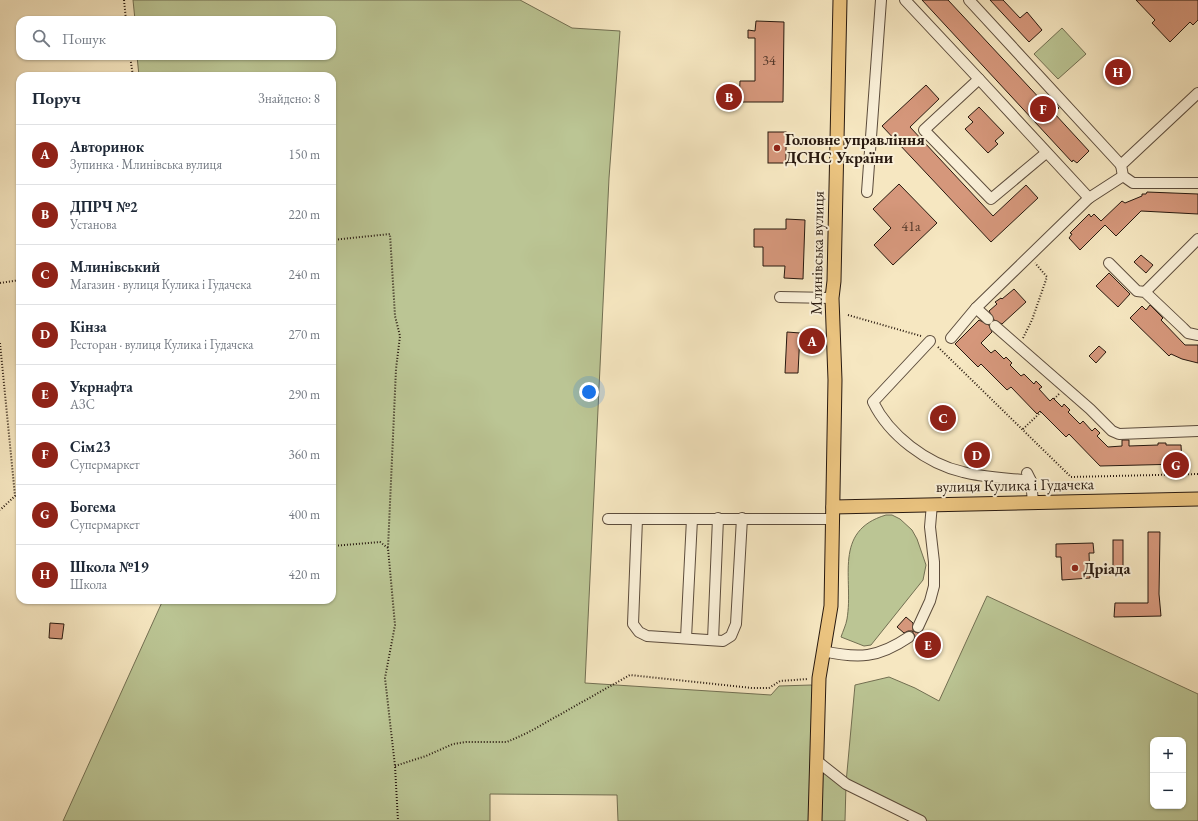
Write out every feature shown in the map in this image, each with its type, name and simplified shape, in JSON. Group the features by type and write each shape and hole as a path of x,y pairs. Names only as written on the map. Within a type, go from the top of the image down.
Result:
{"main road":[{"name":"Млинівська вулиця","path":"815,821 819,678 831,606 835,380 832,298 834,281 840,0"},
{"name":"вулиця Кулика і Гудачека","path":"833,513 932,504 1198,500"}],"street":[{"path":"867,192 881,0"},
{"path":"905,0 1089,198"},
{"path":"969,0 1121,165 1123,176 1133,183 1198,183"},
{"path":"979,79 924,130 991,199 1046,153"},
{"path":"1121,165 1198,93"},
{"path":"951,338 976,308 1089,198 1123,176"},
{"path":"1145,292 1198,240"},
{"path":"1109,263 1137,291 1145,292 1188,333 1198,335"},
{"path":"780,297 832,298"},
{"path":"976,308 1018,348 1090,409 1112,431 1119,434 1198,431"},
{"path":"930,341 873,402 878,412 895,432 917,450 940,463 963,472 1029,477 1033,502"},
{"path":"918,627 930,601 934,586 934,562 930,526 932,504"},
{"path":"608,519 742,518 833,513"},
{"path":"686,638 692,518"},
{"path":"713,640 718,518"},
{"path":"637,519 633,624 639,632 647,636 723,641 731,636 736,624 742,518"},
{"path":"823,651 846,656 866,656 887,651 909,637"},
{"path":"817,761 846,784 921,821"}],"path":[{"path":"124,0 126,16"},
{"path":"131,60 132,72"},
{"path":"336,240 390,234 395,316 400,336 396,369 388,548 395,625 385,678 395,766 398,821"},
{"path":"1018,348 1032,320 1047,277 1028,256"},
{"path":"0,283 16,281"},
{"path":"848,315 916,333 935,344 1071,477 1198,474"},
{"path":"0,343 15,496 0,510"},
{"path":"1023,429 1041,412"},
{"path":"336,546 380,542 388,548"},
{"path":"395,766 426,756 453,744 466,742 507,742 529,732 630,675 752,688 769,688 780,681 819,678"}],"green space":[{"path":"133,0 520,0 572,28 620,31 609,178 585,683 771,695 779,686 811,685 819,689 817,761 846,783 855,685 889,677 915,688 939,701 987,596 1198,694 1198,821 921,821 846,784 845,821 618,821 617,795 490,794 490,821 63,821 161,604 336,604 336,72 139,72 137,60 336,60 336,16 135,16"},
{"path":"1062,28 1086,54 1058,79 1034,54"},
{"path":"886,515 892,515 900,519 912,530 917,539 926,565 923,580 871,645 864,646 841,637 847,619 849,558 852,544 858,532 869,522"}],"building":[{"path":"922,0 948,0 1043,102 1049,97 1059,108 1054,113 1089,151 1077,163 1073,160 1072,162"},
{"path":"990,0 1003,0 1020,18 1027,12 1042,30 1029,42"},
{"path":"1136,0 1198,0 1198,20 1193,25 1190,22 1170,42 1152,23 1155,20"},
{"path":"756,21 784,22 783,102 739,102 740,81 755,81 755,38 748,38 748,30 755,31"},
{"path":"926,85 939,99 910,127 993,216 1026,185 1038,198 991,242 882,126"},
{"path":"979,107 1004,133 995,141 998,144 988,153 965,129 973,122 968,117"},
{"name":"Головне управління ДСНС України","path":"768,132 786,132 786,163 768,163"},
{"path":"899,184 937,223 893,265 874,245 891,228 873,209"},
{"path":"1147,192 1198,194 1198,214 1141,211 1116,236 1105,225 1080,250 1069,238 1072,234 1070,233 1089,214 1091,217 1094,214 1101,221 1122,201 1125,203 1142,196 1142,194 1146,194"},
{"path":"786,219 805,220 803,279 784,278 785,266 763,266 763,247 754,247 754,229 786,229"},
{"path":"1141,255 1153,265 1146,273 1134,262"},
{"path":"1109,273 1130,294 1118,307 1096,286"},
{"path":"1014,289 1026,302 1002,324 994,320 989,311 997,304 995,302 1001,298 1002,299"},
{"path":"1150,305 1163,318 1161,320 1185,345 1198,345 1198,363 1182,359 1171,354 1169,356 1130,318 1142,306 1146,310"},
{"path":"979,320 989,325 992,332 981,343 991,353 995,350 1004,359 1006,357 1012,363 1010,365 1021,376 1024,374 1034,384 1036,381 1042,387 1039,389 1050,401 1053,398 1062,407 1064,404 1070,410 1068,412 1080,424 1083,421 1092,431 1095,428 1100,433 1097,436 1108,447 1122,446 1122,440 1129,440 1129,446 1158,445 1158,443 1166,443 1166,445 1181,445 1182,464 1100,466 1069,434 1066,437 1040,411 1037,414 1011,387 1007,390 981,364 978,367 955,344"},
{"path":"787,332 800,333 798,373 785,373"},
{"path":"1099,346 1106,352 1096,363 1089,356"},
{"path":"1148,532 1160,532 1159,594 1161,616 1114,617 1115,603 1148,603"},
{"path":"1113,540 1123,540 1123,575 1113,575"},
{"name":"Дріада","path":"1093,543 1094,553 1089,553 1090,578 1062,580 1061,557 1056,557 1056,544"},
{"path":"906,617 913,623 913,631 918,633 923,631 940,647 932,656 914,641 915,636 912,631 904,633 897,627"},
{"path":"50,623 64,624 62,639 49,638"}],"place":[{"name":"Школа №19","path":"1118,72"},
{"name":"ДПРЧ №2","path":"729,97"},
{"name":"Сім23","path":"1043,109"},
{"name":"Головне управління ДСНС України","path":"777,148"},
{"name":"Авторинок","path":"812,341"},
{"name":"Млинівський","path":"943,418"},
{"name":"Кінза","path":"977,455"},
{"name":"Богема","path":"1176,465"},
{"name":"Дріада","path":"1075,568"},
{"name":"Укрнафта","path":"928,645"}]}
